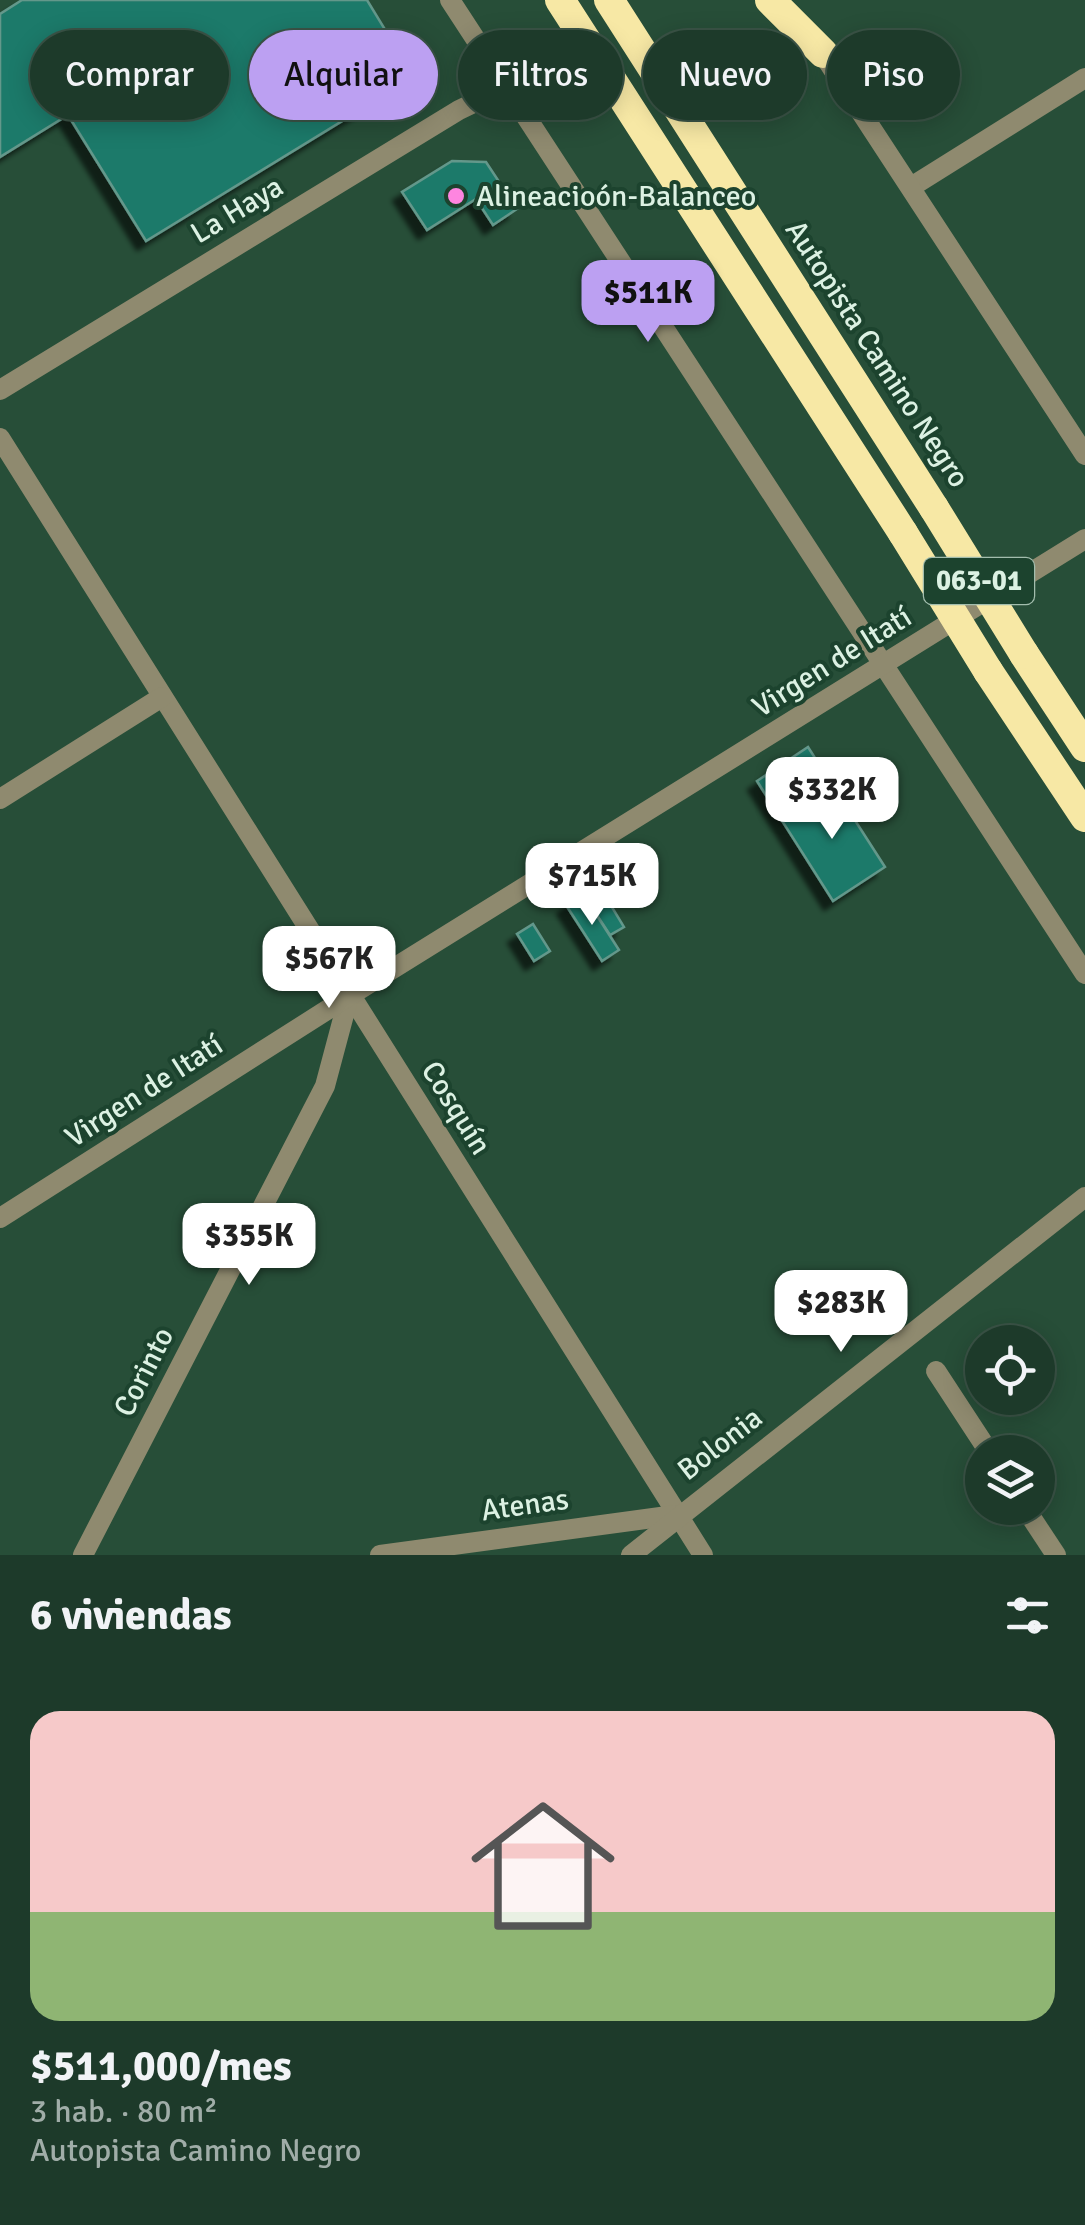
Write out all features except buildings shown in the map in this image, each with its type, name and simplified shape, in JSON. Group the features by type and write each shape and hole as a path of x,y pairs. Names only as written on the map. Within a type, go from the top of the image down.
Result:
{"highway":[{"name":"063-01","path":"560,0 1085,816"},
{"name":"Autopista Camino Negro","path":"609,0 1085,746"},
{"path":"770,0 823,53"}],"street":[{"path":"450,0 471,30"},
{"path":"790,0 1085,455"},
{"path":"911,187 1085,78"},
{"name":"La Haya","path":"0,390 458,111"},
{"path":"531,120 1085,974"},
{"name":"Cosquín","path":"0,438 704,1555"},
{"name":"Virgen de Itatí","path":"0,1218 349,996 1085,539"},
{"path":"0,799 162,697"},
{"name":"Corinto","path":"83,1555 325,1086 349,996"},
{"name":"Bolonia","path":"630,1555 1085,1197"},
{"path":"936,1371 978,1435"},
{"name":"Atenas","path":"380,1555 678,1515"},
{"path":"1036,1525 1056,1555"}],"place":[{"name":"Alineacioón-Balanceo","path":"456,196"}]}
